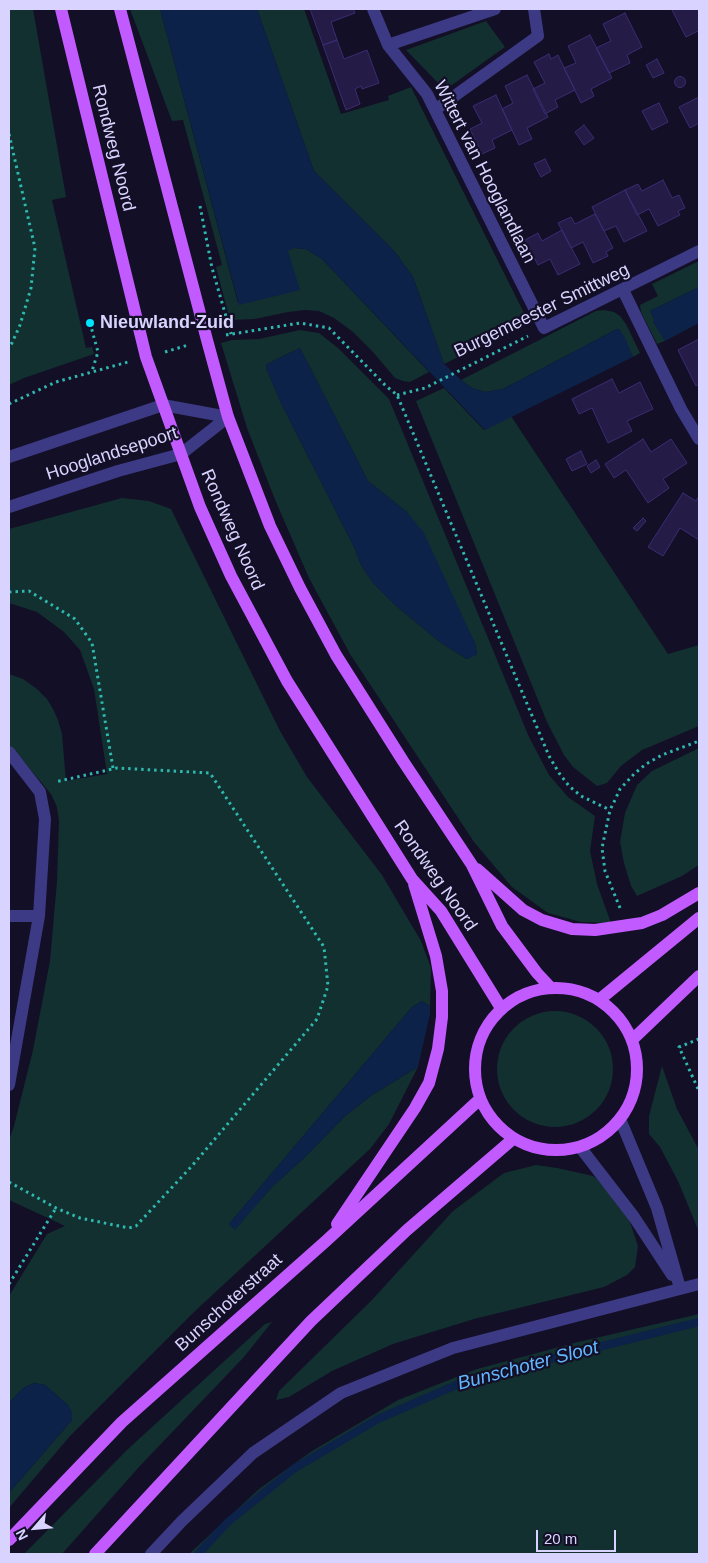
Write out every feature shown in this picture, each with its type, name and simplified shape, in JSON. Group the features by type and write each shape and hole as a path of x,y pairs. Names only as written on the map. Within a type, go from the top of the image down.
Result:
{"main road":[{"name":"Rondweg Noord","path":"61,9 146,357 200,507 231,576 287,681 412,879 441,911 501,1008"},
{"name":"Rondweg Noord","path":"120,9 206,340 228,417 270,526 300,588 336,655 472,865 502,926 536,973 551,988"},
{"path":"472,865 523,910 542,920 572,929 595,930 642,923 662,915 699,893"},
{"path":"326,1241 415,1108 429,1083 438,1049 442,1017 442,991 436,956 412,879"},
{"path":"599,1000 699,918"},
{"path":"632,1040 699,976"},
{"path":"551,988 576,990 599,1000 616,1015 624,1026 632,1040 636,1056 636,1084 630,1102 620,1119 605,1134 580,1147 568,1150 546,1150 524,1144 512,1138 501,1130 491,1118 480,1099 474,1073 476,1052 485,1028 501,1008 524,994 551,988"},
{"name":"Bunschoterstraat","path":"9,1540 122,1422 326,1241 480,1099"},
{"path":"95,1554 311,1321 407,1230 512,1138"}],"street":[{"name":"Wittert van Hooglandlaan","path":"373,9 388,45 427,94 544,328"},
{"path":"388,45 495,9"},
{"path":"435,110 538,36 534,9"},
{"name":"Burgemeester Smittweg","path":"544,328 699,252"},
{"path":"622,290 681,410 699,439"},
{"name":"Hooglandsepoort","path":"9,457 163,405 228,417"},
{"name":"Hooglandsepoort","path":"9,507 118,471 181,454 228,417"},
{"path":"9,752 40,792 45,819 38,916 9,1085"},
{"path":"9,916 38,916"},
{"path":"620,1119 657,1208 680,1288"},
{"path":"580,1147 634,1217 680,1288"},
{"path":"151,1554 182,1521 253,1453 341,1393 453,1348 699,1284"}],"path":[{"path":"9,134 35,248 31,288 20,325 9,347"},
{"path":"200,206 212,268 231,334"},
{"path":"90,323 98,352 91,372"},
{"name":"Burgemeester Smittweg","path":"544,328 425,388 397,395 549,756 569,786 581,796 610,810"},
{"path":"9,592 29,591 75,619 92,643 113,768"},
{"path":"620,908 605,870 602,848 610,810 620,789 646,764 662,755 699,740"},
{"path":"9,1182 56,1208 80,1218 129,1228 136,1226 191,1167 317,1018 328,986 324,947 210,773 113,768 54,782"},
{"path":"699,1039 679,1047 699,1091"},
{"path":"9,1284 56,1208"}],"green space":[{"path":"9,9 33,9 66,197 52,200 86,348 92,347 94,354 9,385"},
{"path":"130,9 160,9 238,303 288,250 294,248 306,249 322,259 429,372 410,382 395,378 353,332 334,318 319,311 305,310 255,319 230,320 216,267 222,265 183,120 172,121"},
{"path":"257,9 304,9 341,114 389,100 388,96 411,87 529,323 444,364 413,277 395,252 314,171"},
{"path":"486,21 505,47 445,90 406,50"},
{"path":"699,261 699,287 650,311 665,341 657,344 641,312 640,305 658,296 652,284"},
{"path":"596,311 614,312 620,316 640,353 633,357 623,336 617,329 503,389 485,392 472,388 461,380"},
{"path":"300,330 319,333 338,348 389,399 529,737 549,775 568,797 595,816 590,851 597,884 611,923 581,922 548,913 512,887 474,842 350,654 309,578 276,502 247,428 221,343 232,340 259,339","holes":["300,348 368,481 407,512 475,643 477,654 467,659 441,643 394,604 373,583 361,565 355,549 281,403 266,368 267,364"]},
{"path":"444,388 484,430 511,416 668,654 699,645 699,726 642,750 621,766 607,783 597,786 573,767 564,755 547,722 416,401"},
{"path":"122,498 149,501 171,509 280,731 307,777 382,875 421,941 431,968 430,1006 422,1001 412,1007 229,1224 235,1229 272,1187 305,1157 345,1116 372,1095 418,1067 389,1124 370,1149 194,1312 70,1436 9,1508 9,1493 72,1420 68,1405 45,1385 34,1383 23,1388 9,1403 9,1296 47,1234 65,1226 9,1200 9,1140 33,1050 50,961 57,881 59,821 57,807 51,794 9,744 9,674 23,679 37,689 47,699 53,709 62,734 66,781 107,774 94,689 80,650 64,632 37,612 9,603 9,529"},
{"path":"699,748 699,865 682,876 637,896 631,886 620,842 625,813 637,785 652,771"},
{"path":"555,1011 577,1016 596,1028 608,1047 613,1069 608,1091 596,1110 577,1122 555,1127 533,1122 514,1110 502,1091 497,1069 502,1047 514,1028 533,1016"},
{"path":"662,1066 677,1109 699,1150 699,1232 678,1181 660,1147 649,1134 649,1116"},
{"path":"536,1165 593,1176 597,1179 629,1219 638,1246 635,1267 627,1275 604,1287 474,1319 393,1344 332,1371 289,1397 276,1400 279,1391 372,1300 453,1211 504,1173"},
{"path":"699,1314 699,1554 189,1554 259,1489 312,1451 398,1400 477,1369 574,1343"},
{"path":"272,1322 243,1358 138,1468 62,1554 24,1554 129,1448 265,1324"}],"water":[{"path":"160,9 257,9 314,171 395,252 413,277 444,364 461,380 472,388 485,392 503,389 617,329 620,329 624,335 633,357 485,430 322,259 306,249 294,248 288,251 300,290 239,305"},
{"path":"699,287 699,323 665,341 653,322 650,311"},
{"path":"300,348 368,481 407,512 424,533 475,643 477,654 467,659 441,643 394,604 373,583 361,565 355,549 281,403 266,368 267,364"},
{"path":"422,1001 430,1006 430,1014 418,1067 372,1095 345,1116 305,1157 272,1187 235,1230 229,1224 412,1007"},
{"path":"34,1383 45,1385 68,1405 72,1412 72,1420 9,1493 9,1403 23,1388"}],"building":[{"path":"310,9 353,9 355,13 331,22 337,40 323,45"},
{"path":"699,9 699,33 698,31 686,37 672,10"},
{"path":"625,13 642,47 627,55 630,63 609,73 596,48 611,41 603,24"},
{"path":"590,35 612,78 591,89 594,96 581,103 564,68 576,63 568,46"},
{"path":"337,40 344,59 367,50 379,83 362,89 361,86 355,89 360,104 346,110 323,45"},
{"path":"549,54 551,59 558,55 575,90 555,100 558,107 545,114 533,89 545,83 534,62"},
{"path":"657,59 664,73 653,78 646,65"},
{"path":"527,75 548,117 527,128 532,139 519,145 502,109 513,103 505,86"},
{"path":"680,76 686,82 680,88 674,82"},
{"path":"496,95 512,130 492,140 495,148 482,154 470,129 482,123 473,106"},
{"path":"699,97 699,123 690,128 679,107"},
{"path":"659,103 668,122 652,130 642,111"},
{"path":"584,125 594,138 584,145 575,132"},
{"path":"545,159 551,171 541,177 534,164"},
{"path":"663,180 672,198 679,195 685,208 678,211 680,215 658,226 649,209 637,215 625,190 638,184 642,191"},
{"path":"625,190 647,231 624,242 616,226 604,231 592,207"},
{"path":"595,214 613,248 606,252 608,256 593,263 583,242 571,248 558,223 571,217 575,224"},
{"path":"562,230 580,264 558,275 550,259 538,265 525,240 538,233 542,241"},
{"path":"699,339 699,384 696,386 678,350"},
{"path":"612,379 619,393 640,382 653,409 627,421 632,431 608,443 592,408 579,414 572,399"},
{"path":"643,439 651,452 671,439 687,463 663,479 669,488 648,503 626,470 614,478 605,464"},
{"path":"581,451 587,464 572,471 566,459"},
{"path":"596,460 600,467 591,473 587,466"},
{"path":"683,493 696,501 699,496 699,540 680,528 663,556 648,547"},
{"path":"643,518 646,521 637,531 633,528"}],"waterway":[{"name":"Bunschoter Sloot","path":"198,1554 229,1521 295,1468 378,1419 470,1379 699,1322"}],"place":[{"name":"Nieuwland-Zuid","path":"90,323"}]}
